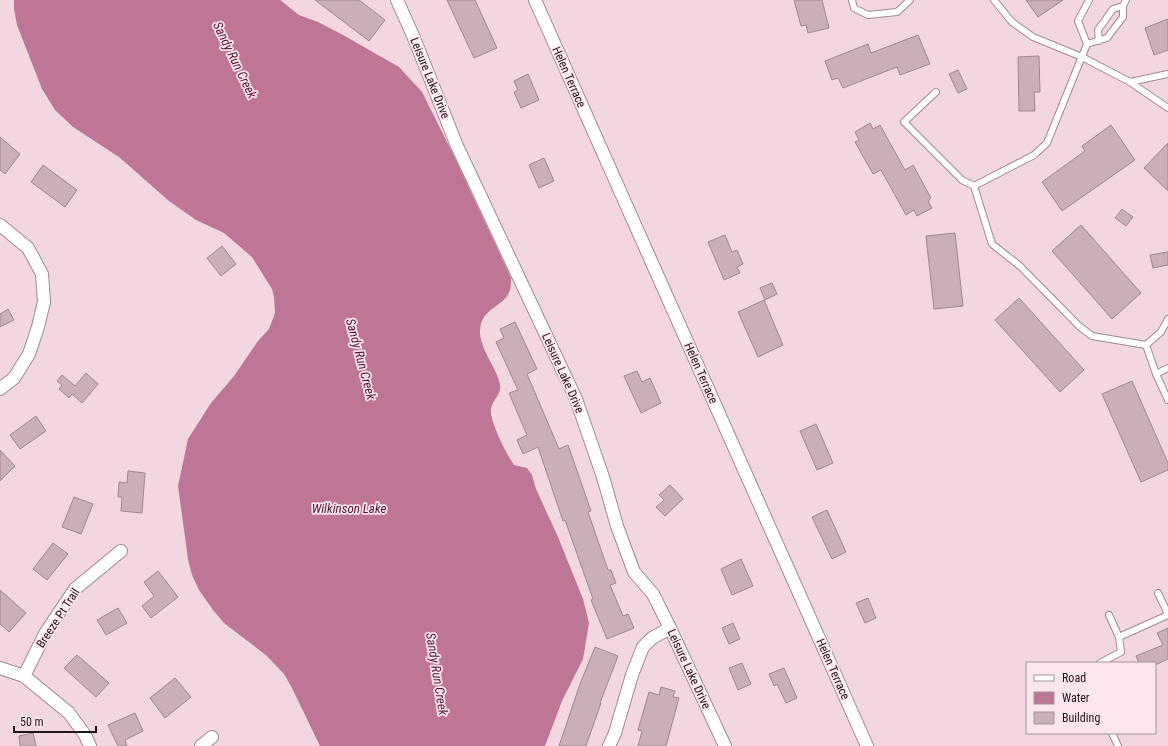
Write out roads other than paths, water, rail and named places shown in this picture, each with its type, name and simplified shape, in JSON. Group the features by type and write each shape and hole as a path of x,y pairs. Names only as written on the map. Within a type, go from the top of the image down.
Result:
{"street":[{"name":"Leisure Lake Drive","path":"397,0 414,38 457,146 576,399 603,477 617,526 634,572 653,594 725,746"},
{"name":"Helen Terrace","path":"535,0 867,746"},
{"path":"0,225 28,248 42,274 44,302 29,354 14,378 0,389"},
{"name":"Breeze Pt Trail","path":"24,676 46,632 75,589 121,551"},
{"path":"609,746 615,733 632,675 643,647 652,638 670,628"},
{"path":"0,668 24,676 69,713 85,735 90,746"},
{"path":"201,746 212,736"}],"lane":[{"path":"852,0 854,8 868,16 897,12 910,0"},
{"path":"994,0 1012,22 1033,37 1082,57 1130,82 1168,108"},
{"path":"974,186 1034,155 1047,143 1087,44 1078,21 1089,0"},
{"path":"1087,44 1107,38 1123,17 1123,6 1126,0"},
{"path":"1099,41 1098,30 1113,9 1123,6"},
{"path":"1130,82 1168,74"},
{"path":"936,92 904,122 962,180 974,186 992,244 1020,266 1079,326 1092,336 1146,345"},
{"path":"1146,345 1161,332 1168,319"},
{"path":"1146,345 1156,374 1168,400"},
{"path":"1156,374 1168,368"},
{"path":"1119,637 1168,614 1158,593"},
{"path":"1102,662 1121,652 1119,637 1109,615"},
{"path":"1112,734 1118,746"}],"water":[{"name":"Wilkinson Lake","path":"14,0 280,0 299,15 318,22 343,35 399,67 422,92 454,156 511,278 511,287 508,294 484,317 481,324 480,332 483,347 500,384 500,391 491,409 493,421 503,446 514,465 527,468 532,475 536,489 558,537 583,599 589,623 583,659 562,701 545,746 320,746 284,674 267,656 224,623 213,610 199,590 192,575 188,559 178,486 188,439 211,403 234,376 258,341 269,329 275,313 272,289 252,257 224,233 196,220 169,201 119,157 73,127 55,110 42,89 17,25"}],"water label":[{"name":"Sandy Run Creek","path":"235,60"},
{"name":"Sandy Run Creek","path":"361,359"},
{"name":"Sandy Run Creek","path":"437,674"}]}
